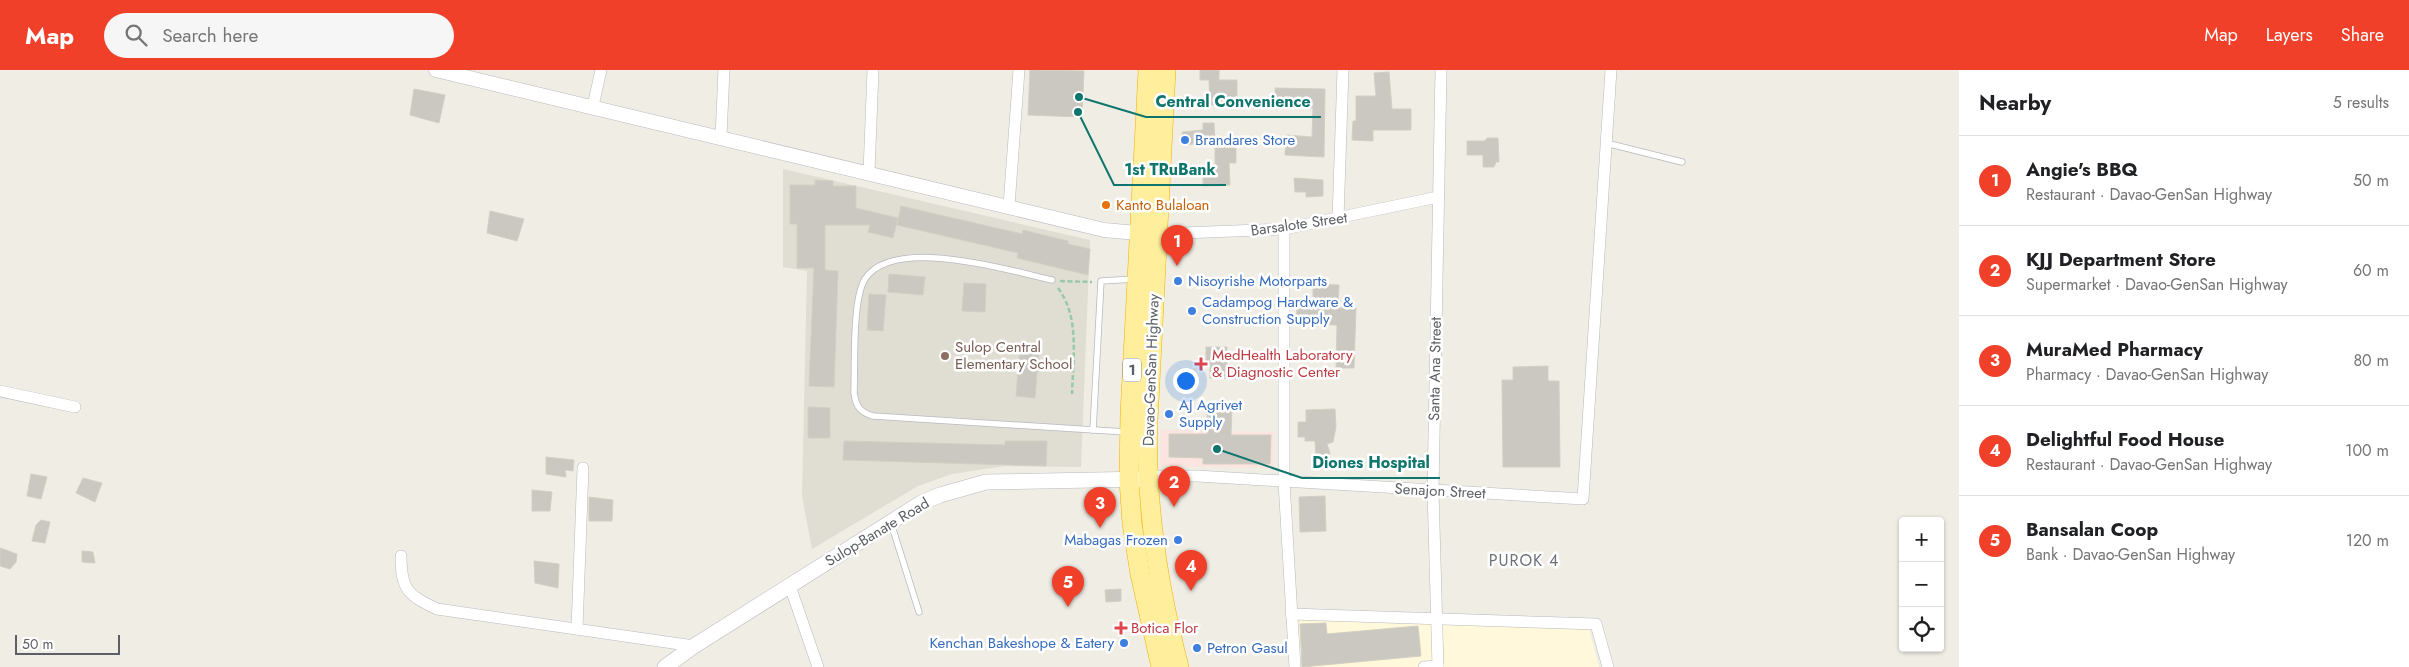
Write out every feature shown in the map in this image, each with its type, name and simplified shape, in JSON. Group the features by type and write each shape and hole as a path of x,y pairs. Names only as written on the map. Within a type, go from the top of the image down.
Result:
{"highway":[{"name":"Davao-GenSan Highway","path":"1148,70 1148,234 1138,433 1138,480 1132,524 1140,574 1161,667"},
{"name":"Davao-GenSan Highway","path":"1148,234 1166,70"},
{"name":"Davao-GenSan Highway","path":"1138,480 1150,526 1158,576 1179,667"}],"main road":[{"name":"Sulop-Banate Road","path":"665,667 694,646 921,503 940,495 986,482 1138,480"}],"street":[{"path":"436,70 869,172 1104,230 1148,234"},
{"path":"593,106 601,70"},
{"path":"721,137 724,70"},
{"path":"869,172 873,70"},
{"path":"1009,206 1019,70"},
{"path":"1338,219 1343,70"},
{"name":"Santa Ana Street","path":"1438,666 1433,490 1441,70"},
{"path":"1606,143 1611,70"},
{"name":"Senajon Street","path":"1138,480 1155,476 1180,476 1583,499 1606,143"},
{"name":"Barsalote Street","path":"1148,234 1284,229 1438,197"},
{"path":"1284,229 1284,482 1295,667"},
{"path":"0,391 75,407"},
{"path":"577,629 583,468"},
{"path":"401,556 401,576 405,588 414,598 437,610 694,646"},
{"path":"790,586 818,667"},
{"path":"1291,614 1596,624 1608,667"},
{"path":"1424,667 1438,666"}],"lane":[{"path":"1606,143 1682,162"},
{"path":"1052,280 965,260 942,258 906,259 888,263 874,270 865,279 858,303 855,403 859,410 873,416 1138,433"},
{"path":"1093,430 1101,281 1146,278"},
{"path":"891,522 919,612"}],"path":[{"path":"1052,280 1068,282 1101,281"},
{"path":"1052,280 1064,296 1072,321 1072,394"}],"shaded area":[{"name":"Sulop Central Elementary School","path":"783,169 1090,240 1081,467 1005,466 952,474 918,486 812,549 802,496 807,271 783,267"},
{"path":"1161,430 1274,432 1274,468 1160,466"},
{"path":"1295,619 1589,629 1599,667 1300,667"}],"building":[{"path":"1030,70 1084,71 1082,117 1028,115"},
{"path":"1200,70 1219,70 1219,80 1237,80 1237,105 1210,105 1209,80 1200,80"},
{"path":"1389,72 1392,109 1411,109 1411,130 1373,130 1373,141 1352,140 1353,121 1356,121 1356,96 1376,96 1374,73"},
{"path":"1275,88 1325,89 1324,157 1285,155 1286,135 1312,137 1313,108 1305,108 1305,100 1275,99"},
{"path":"414,89 445,95 439,123 410,115"},
{"path":"1203,123 1214,123 1215,142 1183,145 1182,132 1203,130"},
{"path":"1487,138 1498,138 1499,162 1496,162 1494,167 1483,167 1483,155 1467,155 1467,141 1485,141"},
{"path":"1215,148 1236,148 1236,163 1229,163 1230,185 1203,186 1203,166 1215,166"},
{"path":"1294,178 1323,180 1323,196 1306,197 1306,192 1295,192"},
{"path":"815,180 833,181 833,186 856,186 856,208 898,218 893,238 868,232 870,225 825,225 825,270 838,271 834,387 809,386 814,268 797,268 797,224 790,224 790,185 815,185"},
{"path":"901,206 1022,234 1023,230 1068,241 1068,244 1090,249 1088,275 1017,258 1018,253 897,225"},
{"path":"490,211 524,219 517,241 487,233"},
{"path":"889,274 925,277 923,295 888,292"},
{"path":"964,283 986,284 985,312 962,311"},
{"path":"1313,284 1339,285 1338,308 1356,308 1354,368 1336,368 1337,325 1296,324 1297,306 1313,307"},
{"path":"869,294 886,295 883,331 867,330"},
{"path":"1020,346 1039,347 1035,398 1016,396"},
{"path":"1206,347 1227,347 1227,366 1240,366 1240,379 1210,378 1210,363 1206,363"},
{"path":"1548,366 1548,381 1559,381 1560,467 1503,467 1502,380 1513,380 1513,367"},
{"path":"808,407 830,408 830,438 808,438"},
{"path":"1207,407 1232,407 1231,435 1271,435 1270,464 1203,464 1203,458 1169,457 1169,434 1207,434"},
{"path":"1335,409 1336,427 1333,442 1327,444 1330,453 1327,460 1316,460 1315,441 1305,441 1305,437 1298,437 1298,422 1306,422 1306,410"},
{"path":"844,441 1005,445 1005,441 1047,441 1046,466 843,460"},
{"path":"546,457 574,460 573,471 565,470 566,477 546,474"},
{"path":"31,474 47,477 41,499 27,496"},
{"path":"83,478 102,483 95,502 76,493"},
{"path":"532,490 552,492 550,511 532,511"},
{"path":"1325,496 1326,531 1300,532 1299,497"},
{"path":"589,497 613,500 612,521 589,521"},
{"path":"41,520 50,522 45,543 32,541 36,525"},
{"path":"0,548 17,554 16,562 10,569 0,566"},
{"path":"82,551 93,552 95,563 82,562"},
{"path":"534,561 559,564 558,588 535,583"},
{"path":"1121,589 1121,601 1106,602 1105,590"},
{"path":"1326,623 1327,634 1418,626 1421,656 1302,667 1300,624"}],"place":[{"name":"Central Convenience","path":"1079,97"},
{"name":"1st TRuBank","path":"1078,112"},
{"name":"Brandares Store","path":"1185,140"},
{"name":"Kanto Bulaloan","path":"1106,205"},
{"name":"Angie's BBQ","path":"1177,266"},
{"name":"Nisoyrishe Motorparts","path":"1178,281"},
{"name":"Cadampog Hardware & Construction Supply","path":"1192,311"},
{"name":"Sulop Central Elementary School","path":"945,356"},
{"name":"MedHealth Laboratory & Diagnostic Center","path":"1201,364"},
{"name":"AJ Agrivet Supply","path":"1169,414"},
{"name":"Diones Hospital","path":"1217,449"},
{"name":"KJJ Department Store","path":"1174,507"},
{"name":"MuraMed Pharmacy","path":"1100,528"},
{"name":"Mabagas Frozen","path":"1178,540"},
{"name":"Delightful Food House","path":"1191,591"},
{"name":"Bansalan Coop","path":"1068,607"},
{"name":"Botica Flor","path":"1121,628"},
{"name":"Kenchan Bakeshope & Eatery","path":"1124,643"},
{"name":"Petron Gasul","path":"1197,648"}],"district":[{"name":"PUROK 4","path":"1524,560"}]}
